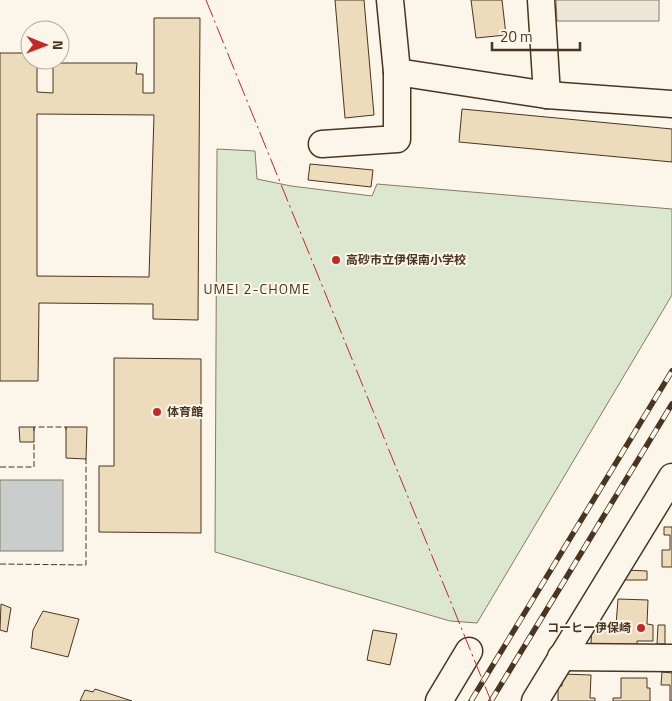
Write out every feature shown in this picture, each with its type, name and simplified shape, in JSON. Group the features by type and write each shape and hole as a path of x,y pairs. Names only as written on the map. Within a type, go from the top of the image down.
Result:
{"street":[{"path":"322,144 397,139 397,72 390,0"},
{"path":"541,0 547,95"},
{"path":"397,72 547,95 672,104"},
{"path":"535,701 561,657 662,510 672,477"},
{"path":"439,701 469,651"},
{"path":"561,657 672,658"}],"green space":[{"path":"217,149 255,151 257,179 291,186 372,196 377,184 672,209 672,295 477,623 450,621 215,552"}],"shaded area":[{"path":"556,0 659,0 659,21 557,21"},
{"path":"0,480 63,480 63,551 0,551"}],"building":[{"path":"335,0 364,0 374,115 345,118"},
{"path":"471,0 502,0 506,35 476,38"},
{"path":"154,18 200,18 198,320 153,319 153,304 39,303 38,381 0,381 0,53 20,53 20,70 37,70 37,92 53,93 53,70 70,70 70,63 137,63 136,74 143,74 143,93 154,93","holes":["37,114 154,115 149,277 37,276"]},
{"path":"462,109 672,129 672,162 459,142"},
{"path":"310,164 373,170 371,187 308,180"},
{"name":"体育館","path":"114,358 201,359 201,533 99,532 99,466 114,466"},
{"path":"19,427 34,427 34,442 20,442"},
{"path":"66,427 87,427 86,459 66,458"},
{"path":"664,527 672,527 672,567 662,567 662,550 670,550 670,535 664,535"},
{"path":"626,570 647,571 647,580 625,580"},
{"path":"618,599 648,600 647,624 653,625 653,641 637,641 637,646 591,644 592,623 616,625"},
{"path":"1,604 11,608 7,632 0,630"},
{"path":"43,611 79,619 68,657 31,648 33,630"},
{"path":"658,625 665,625 665,644 657,644"},
{"path":"373,630 397,634 390,665 367,660"},
{"path":"662,672 672,673 672,701 670,701 670,685 661,685"},
{"path":"562,674 591,675 590,698 595,698 595,701 558,701 558,686 562,686"},
{"path":"621,678 647,678 647,688 650,688 650,701 613,701 613,698 621,698"},
{"path":"95,689 132,701 80,701 85,690 93,692"}],"railway":[{"path":"471,701 672,371"},
{"path":"491,701 672,404"}],"fence":[{"path":"34,431 34,427 66,427 66,430"},
{"path":"0,467 34,467 34,441"},
{"path":"0,564 86,565 85,459"}],"power":[{"path":"206,0 491,701"}],"place":[{"name":"高砂市立伊保南小学校","path":"336,260"},
{"name":"体育館","path":"157,412"},
{"name":"コーヒー伊保崎","path":"641,628"}],"district":[{"name":"UMEI 2-CHOME","path":"257,289"}]}
